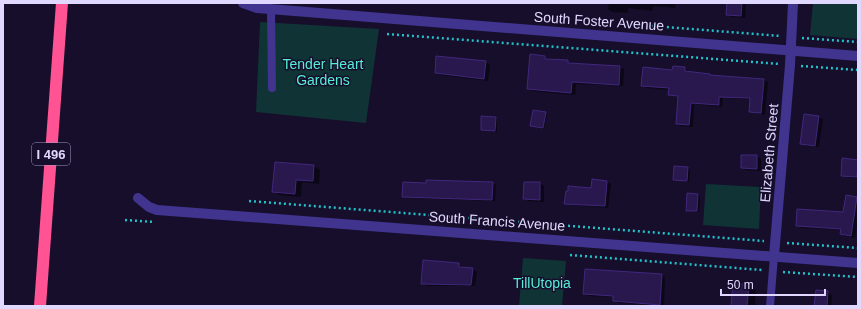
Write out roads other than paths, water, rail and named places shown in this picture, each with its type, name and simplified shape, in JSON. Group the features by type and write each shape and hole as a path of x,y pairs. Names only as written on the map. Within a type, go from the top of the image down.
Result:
{"highway":[{"name":"I 496","path":"40,306 62,3"}],"street":[{"name":"South Foster Avenue","path":"243,3 257,8 271,10 858,56"},
{"name":"Elizabeth Street","path":"774,256 790,65 793,3"},
{"name":"South Francis Avenue","path":"138,198 149,207 156,210 858,263"}],"lane":[{"path":"271,10 272,88"},
{"name":"Elizabeth Street","path":"770,306 774,256"}],"park label":[{"name":"Tender Heart Gardens","path":"323,72"},
{"name":"TillUtopia","path":"542,283"}]}
